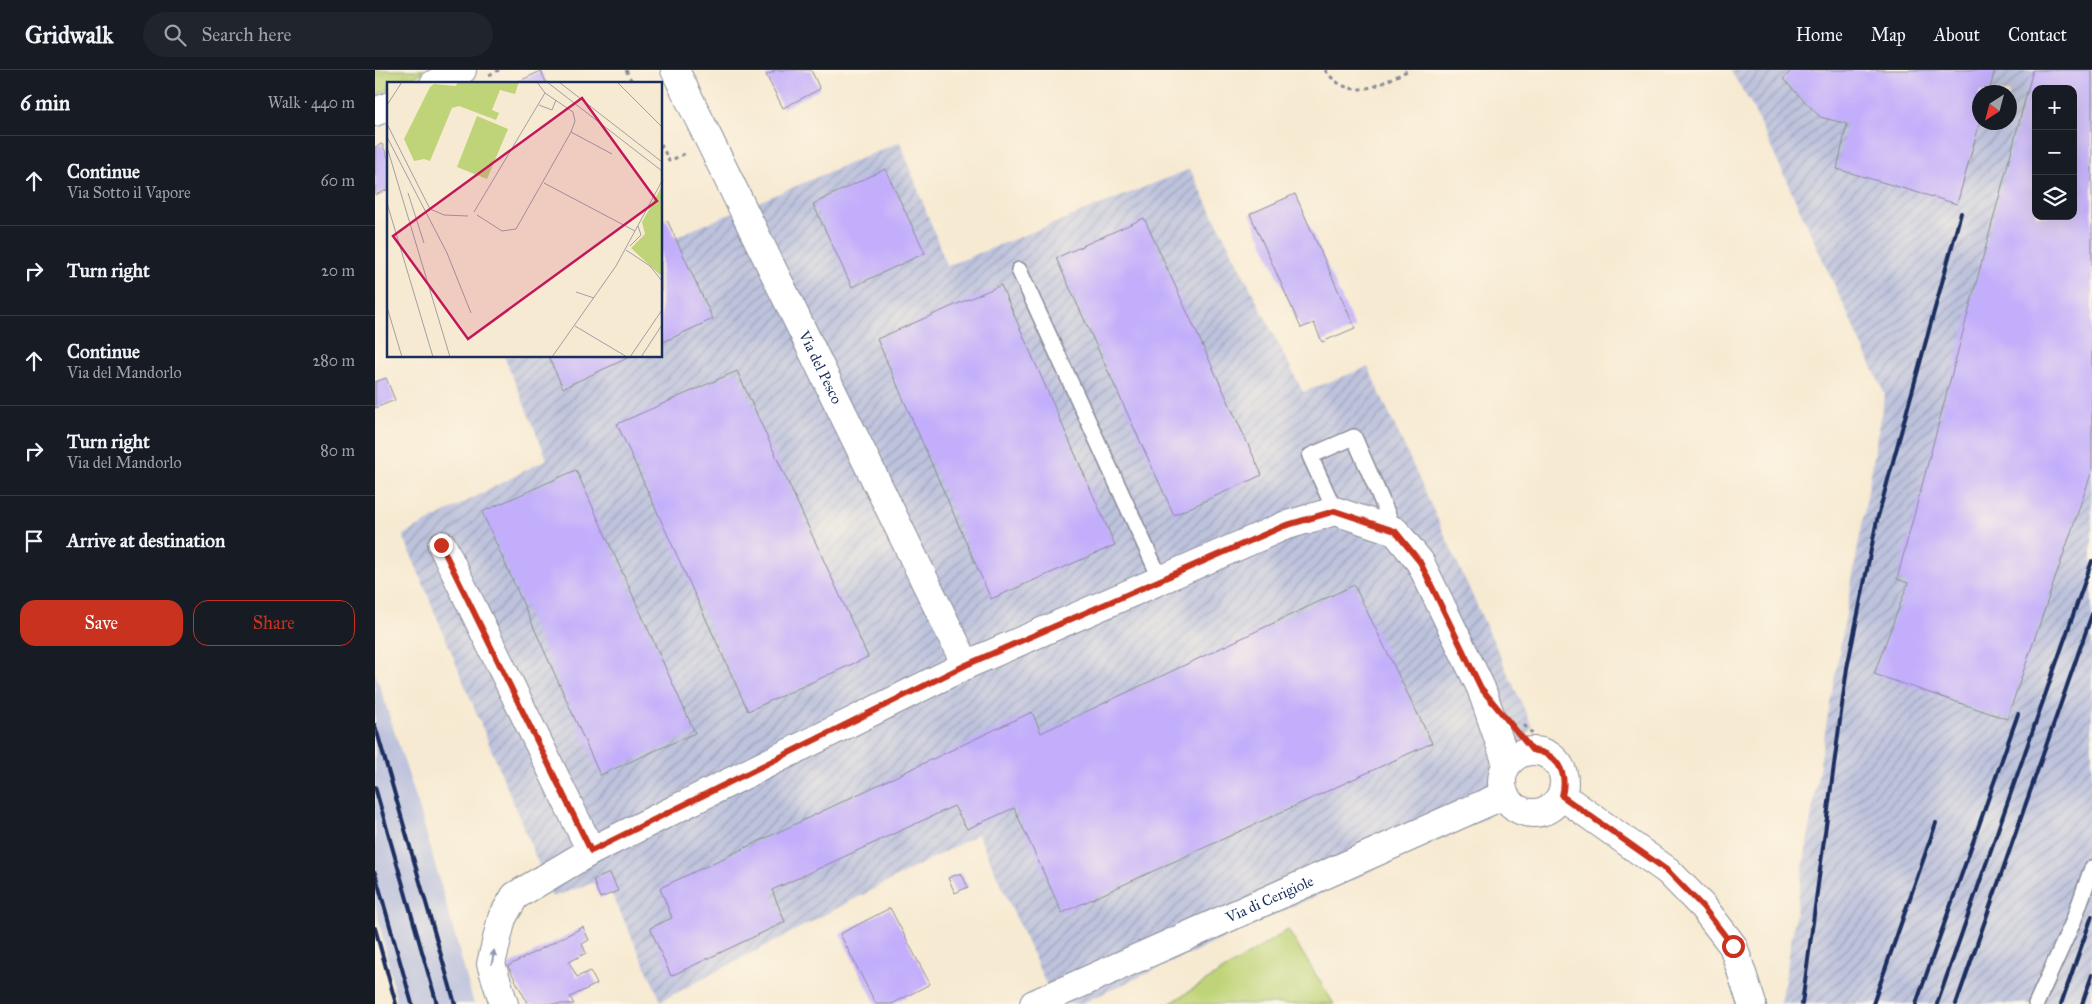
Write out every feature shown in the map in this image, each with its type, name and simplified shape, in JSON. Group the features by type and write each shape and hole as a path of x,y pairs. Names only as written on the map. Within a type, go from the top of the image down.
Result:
{"street":[{"path":"438,82 462,70"},
{"name":"Via del Pesco","path":"675,70 966,665"},
{"path":"375,112 387,107"},
{"path":"504,1004 491,964 502,918 515,896 591,851 966,665 1284,526 1335,511 1395,531 1420,562 1481,688 1507,764"},
{"path":"441,545 591,851"},
{"path":"1481,688 1532,750"},
{"path":"1532,750 1540,751 1557,761 1563,771 1565,785 1562,796 1548,810 1533,814 1522,812 1511,804 1502,786 1502,774 1507,764 1522,752 1532,750"},
{"name":"Via di Cerigiole","path":"1034,1004 1505,795"},
{"path":"1562,796 1668,871 1703,907 1733,946 1752,1004"}],"lane":[{"path":"1019,270 1161,580"},
{"path":"1335,511 1310,456 1354,436 1395,531"},
{"path":"2036,1004 2073,922 2092,868"}],"path":[{"path":"626,70 632,82"},
{"path":"1325,70 1332,79 1343,87 1358,90 1372,89 1409,70"}],"shaded area":[{"path":"1730,70 2092,70 2092,1004 1781,1004 1826,726 1885,395 1751,104"},
{"path":"900,142 947,266 1190,169 1303,392 1368,367 1532,726 1486,818 1080,1004 1055,1004 978,834 661,1001 605,879 552,897 403,535 547,459 505,358 663,358 663,242"},
{"path":"375,672 418,804 474,1004 397,1004 375,903"}],"green space":[{"path":"375,70 428,70 403,82 387,82 387,90 375,96"},
{"path":"1288,930 1334,1004 1169,1004"}],"building":[{"path":"773,70 811,70 820,89 783,108 766,75 774,72"},
{"path":"1792,70 1995,70 1991,85 1972,85 1972,130 1978,130 1957,204 1837,169 1847,124 1820,117 1783,79"},
{"path":"2033,70 2092,70 2092,471 2007,719 1874,674 1908,583 1897,579"},
{"path":"541,71 546,82 517,82"},
{"path":"382,144 387,155 387,190 375,195 375,147"},
{"path":"885,169 925,253 852,287 813,204"},
{"path":"1295,194 1355,328 1322,342 1314,323 1301,328 1250,214"},
{"path":"1144,218 1262,475 1174,515 1056,258"},
{"path":"667,220 713,319 663,342 663,222"},
{"path":"1001,285 1115,545 991,599 877,339"},
{"path":"549,358 628,358 563,388"},
{"path":"737,371 868,657 748,711 617,424"},
{"path":"386,378 395,400 375,408 375,382"},
{"path":"576,470 695,733 600,775 482,512"},
{"path":"1354,585 1432,743 1062,913 1014,808 967,829 954,806 772,890 785,922 671,976 650,928 672,918 660,888 1032,712 1041,733"},
{"path":"610,873 618,891 600,898 593,880"},
{"path":"961,873 968,887 955,893 948,878"},
{"path":"890,908 930,984 892,1004 876,1004 840,934"},
{"path":"583,927 589,940 582,944 586,953 569,962 577,977 590,971 597,984 570,997 574,1004 528,1004 508,966"}],"railway":[{"path":"1802,1004 1847,668 1877,520 1961,213"},
{"path":"1937,1004 2092,561"},
{"path":"1956,1004 2092,614"},
{"path":"1916,1004 2018,714"},
{"path":"375,725 455,1004"},
{"path":"375,787 437,1004"},
{"path":"1873,1004 1936,823"},
{"path":"375,873 412,1004"},
{"path":"2061,1004 2092,916"},
{"path":"375,928 396,1004"},
{"path":"2082,1004 2092,975"}],"route":[{"path":"441,545 591,851 966,665 1284,526 1335,511 1395,531 1420,562 1481,688 1532,750 1540,751 1557,761 1563,771 1565,785 1562,796 1668,871 1703,907 1733,946"}]}
